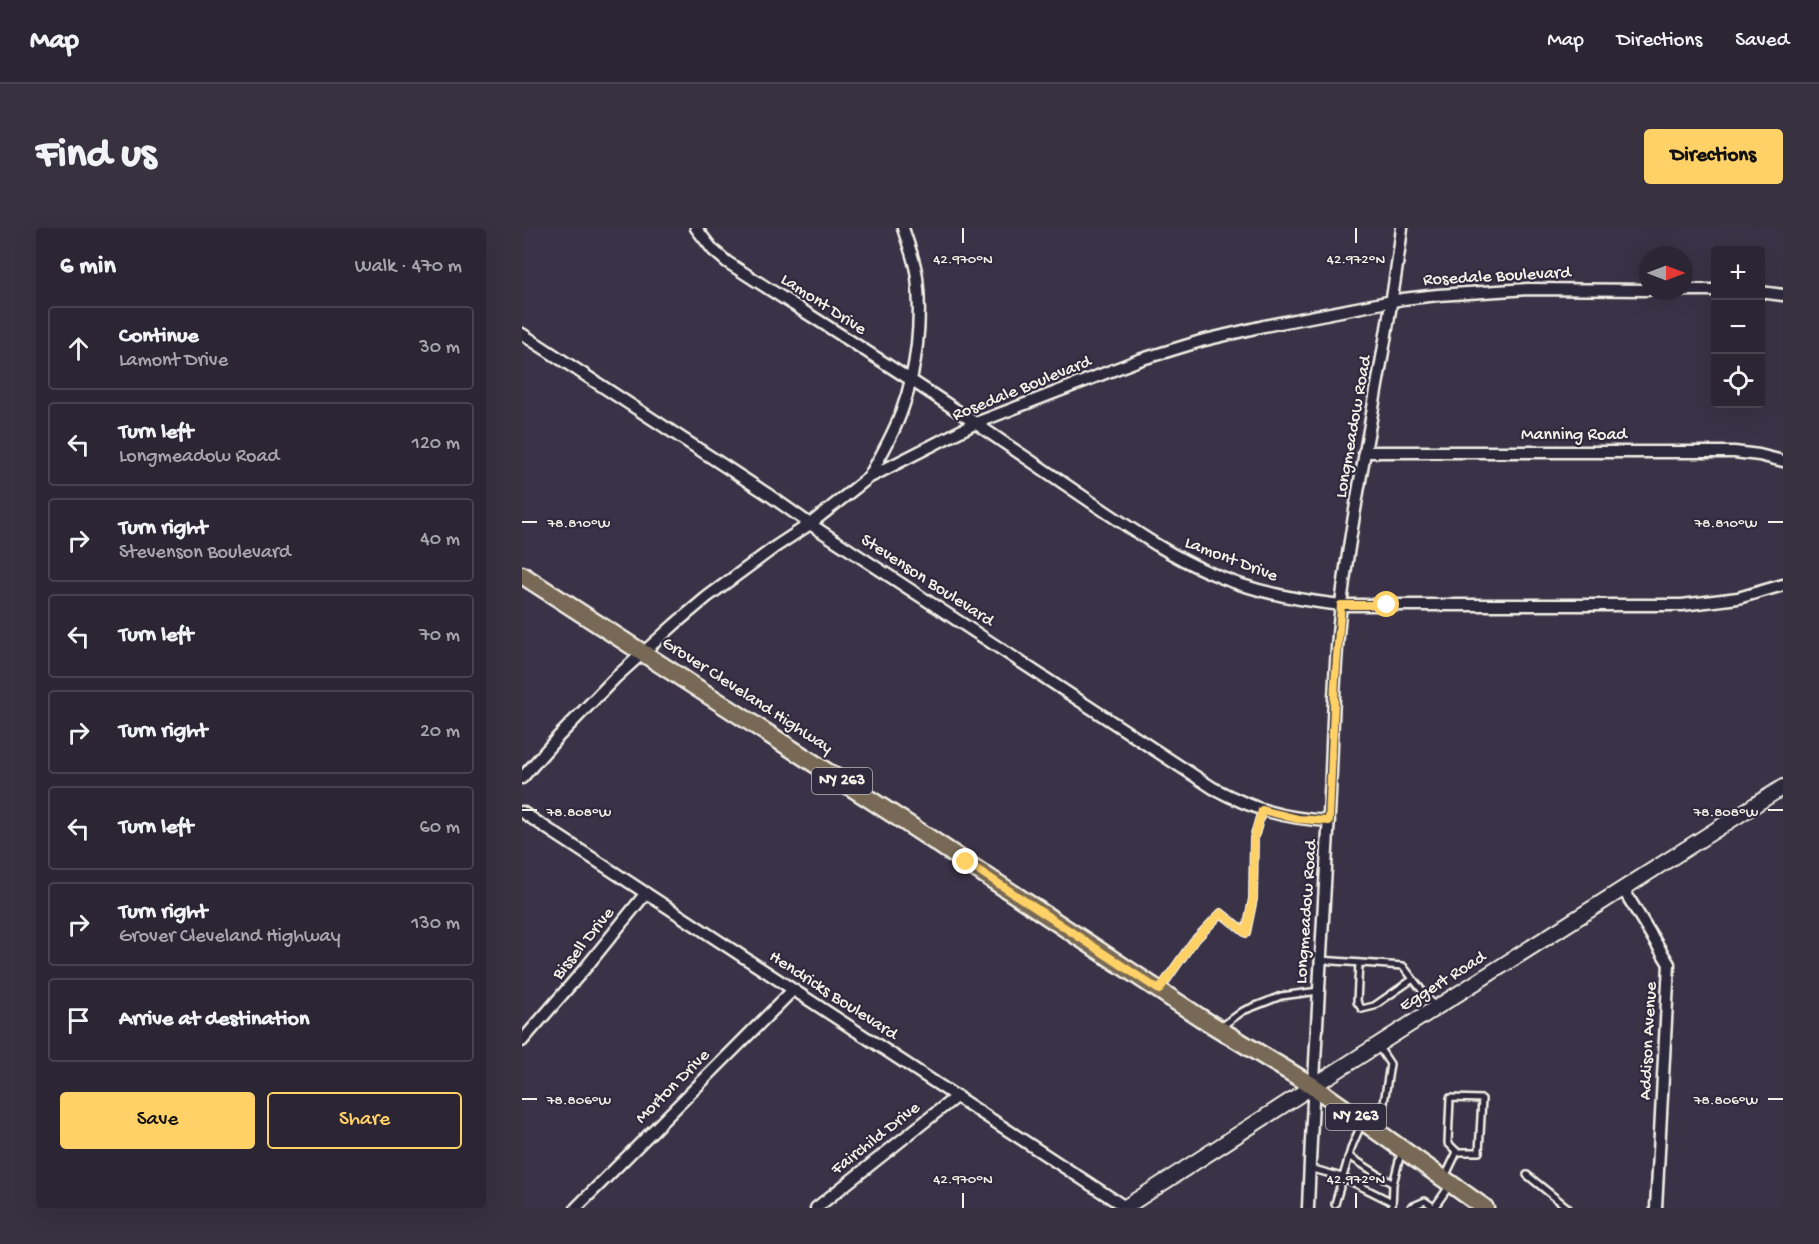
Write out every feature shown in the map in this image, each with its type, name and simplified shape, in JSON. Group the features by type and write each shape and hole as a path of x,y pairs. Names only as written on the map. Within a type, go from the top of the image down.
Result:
{"main road":[{"name":"Grover Cleveland Highway","path":"522,575 1219,1029 1313,1086"},
{"name":"NY 263","path":"1313,1086 1485,1208"}],"street":[{"name":"Lamont Drive","path":"696,228 713,250 727,262 910,379 1161,548 1207,572 1246,587 1300,600 1341,605 1682,605 1738,598 1783,585"},
{"path":"868,478 902,410 918,332 917,275 903,228"},
{"name":"Longmeadow Road","path":"1308,1208 1341,605 1364,452 1393,302 1402,228"},
{"name":"Rosedale Boulevard","path":"522,778 586,707 643,652 716,591 810,524 868,478 976,423 1139,360 1264,326 1438,295 1528,289 1639,290"},
{"path":"1693,290 1711,290"},
{"path":"1765,293 1783,296"},
{"name":"Stevenson Boulevard","path":"522,334 1213,788 1262,810 1298,819 1329,821"},
{"name":"Manning Road","path":"1364,452 1734,452 1783,461"},
{"name":"Eggert Road","path":"1124,1208 1783,787"},
{"name":"Hendricks Boulevard","path":"522,812 1124,1208"},
{"name":"Addison Avenue","path":"1623,889 1669,963 1656,1208"},
{"name":"Bissell Drive","path":"522,1041 646,893"},
{"name":"Morton Drive","path":"576,1208 793,990"},
{"name":"Fairchild Drive","path":"816,1208 957,1096"}],"lane":[{"path":"1159,990 1193,942 1221,913 1246,933 1253,899 1254,838 1262,810"},
{"path":"1320,960 1403,966 1435,1008"},
{"path":"1359,963 1357,1002 1362,1009 1374,1006 1413,979"},
{"path":"1219,1029 1243,1011 1281,996 1319,990"},
{"path":"1335,1204 1349,1156 1365,1123 1384,1103 1390,1064 1377,1045"},
{"path":"1450,1098 1482,1099 1479,1152 1457,1152 1448,1143 1450,1098"},
{"path":"1310,1168 1342,1177 1392,1205 1393,1184 1402,1149"},
{"path":"1412,1207 1425,1201 1435,1208 1457,1152"},
{"path":"1349,1156 1393,1184"},
{"path":"1527,1175 1568,1208"}],"route":[{"path":"966,862 1159,990 1193,942 1221,913 1246,933 1253,899 1254,838 1262,810 1298,819 1329,821 1341,605 1387,605"}]}
